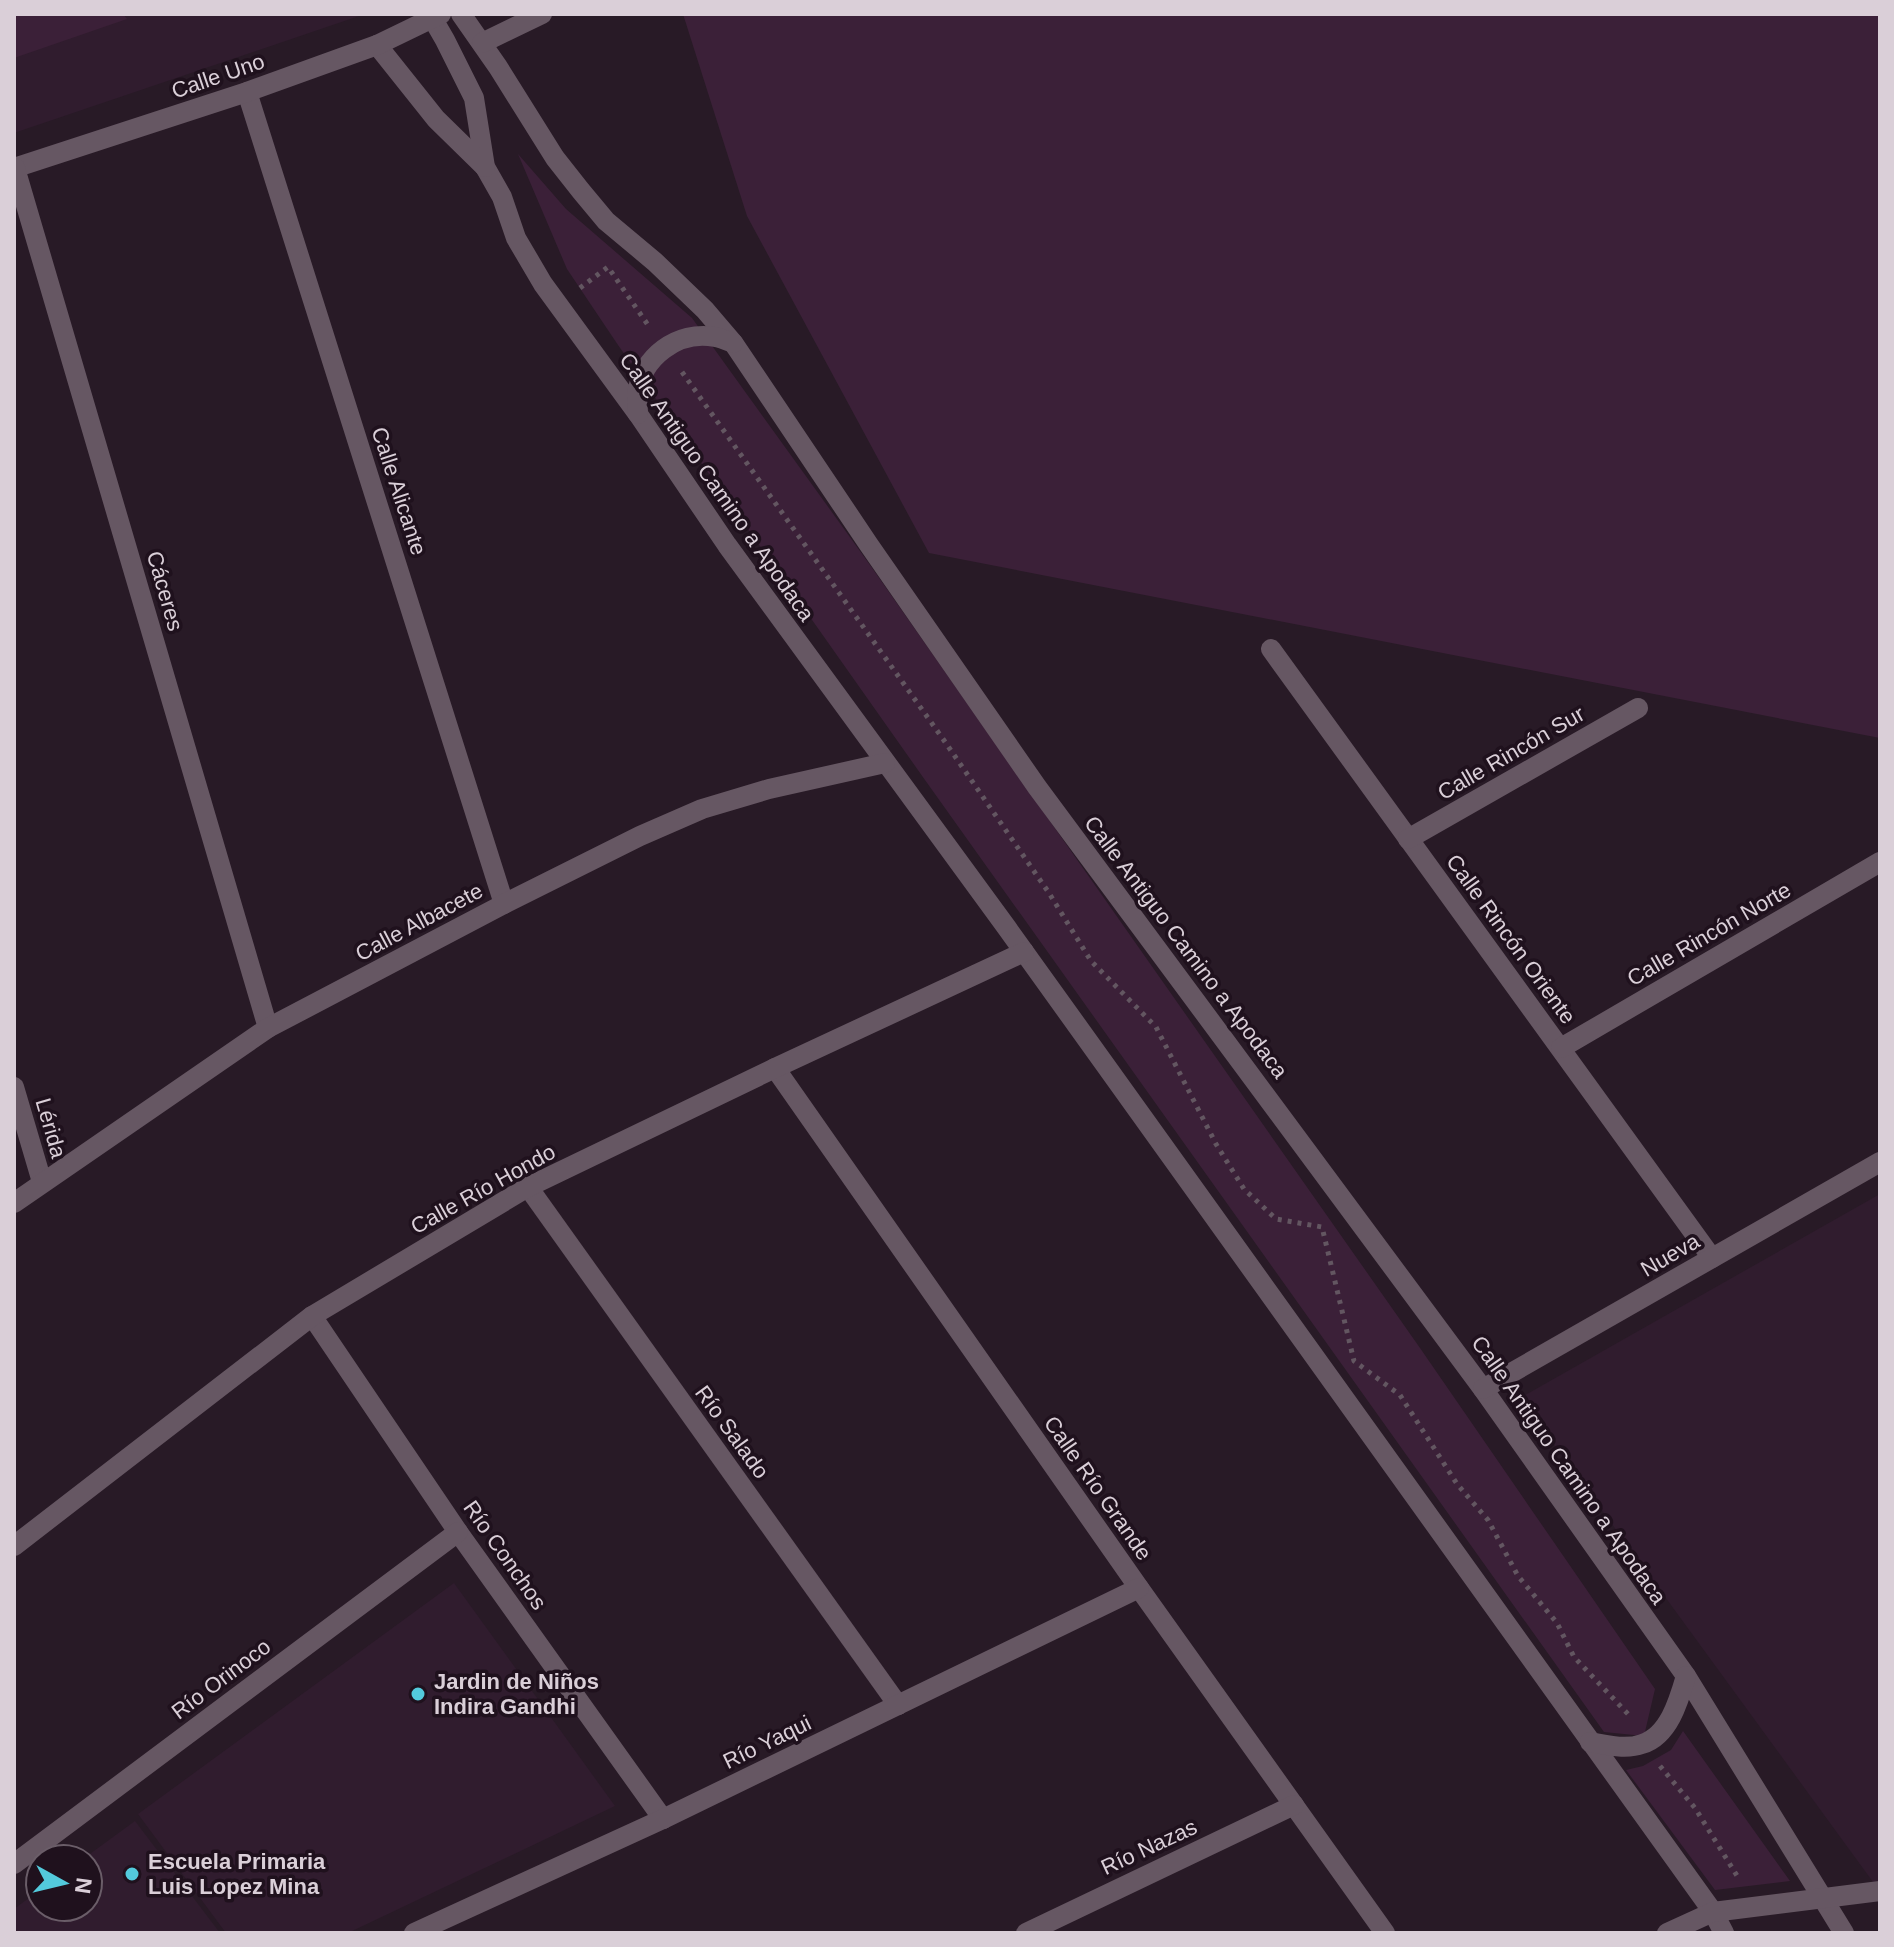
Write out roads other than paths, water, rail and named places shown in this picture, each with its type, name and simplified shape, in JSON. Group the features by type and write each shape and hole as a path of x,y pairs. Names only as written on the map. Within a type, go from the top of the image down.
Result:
{"street":[{"name":"Calle Antiguo Camino a Apodaca","path":"461,14 555,158 581,191 606,221 705,310 734,344 1037,787 1483,1389 1686,1676 1844,1933"},
{"path":"482,43 542,14"},
{"name":"Calle Antiguo Camino a Apodaca","path":"434,15 474,98 485,167 502,197 516,238 543,284 638,414 727,545 1024,952 1713,1912 1724,1933"},
{"name":"Calle Uno","path":"15,168 247,92 377,45 434,15"},
{"path":"377,45 436,119 485,167"},
{"name":"Calle Alicante","path":"247,92 504,904"},
{"name":"Cáceres","path":"15,168 268,1028"},
{"path":"638,414 637,396 641,378 650,361 665,348 680,339 698,336 716,337 734,344"},
{"name":"Calle Rincón Oriente","path":"1271,649 1712,1258"},
{"name":"Calle Rincón Sur","path":"1408,839 1638,708"},
{"name":"Calle Albacete","path":"14,1203 268,1028 504,904 640,836 702,809 769,789 885,763"},
{"name":"Calle Rincón Norte","path":"1561,1048 1880,862"},
{"name":"Calle Río Hondo","path":"15,1543 312,1316 528,1187 1024,952"},
{"name":"Calle Río Grande","path":"775,1068 1385,1933"},
{"name":"Lérida","path":"14,1087 42,1182"},
{"name":"Nueva","path":"1483,1389 1880,1162"},
{"name":"Río Salado","path":"528,1187 898,1705"},
{"name":"Río Conchos","path":"312,1316 458,1532 663,1819"},
{"name":"Río Orinoco","path":"14,1864 458,1532"},
{"name":"Río Yaqui","path":"414,1933 663,1819 1139,1588"},
{"path":"1590,1742 1609,1746 1642,1744 1653,1738 1676,1707 1686,1676"},
{"name":"Río Nazas","path":"1026,1933 1294,1805"},
{"path":"1667,1933 1713,1912 1880,1891"}],"place":[{"name":"Jardin de Niños Indira Gandhi","path":"418,1694"},
{"name":"Escuela Primaria Luis Lopez Mina","path":"132,1874"}]}
